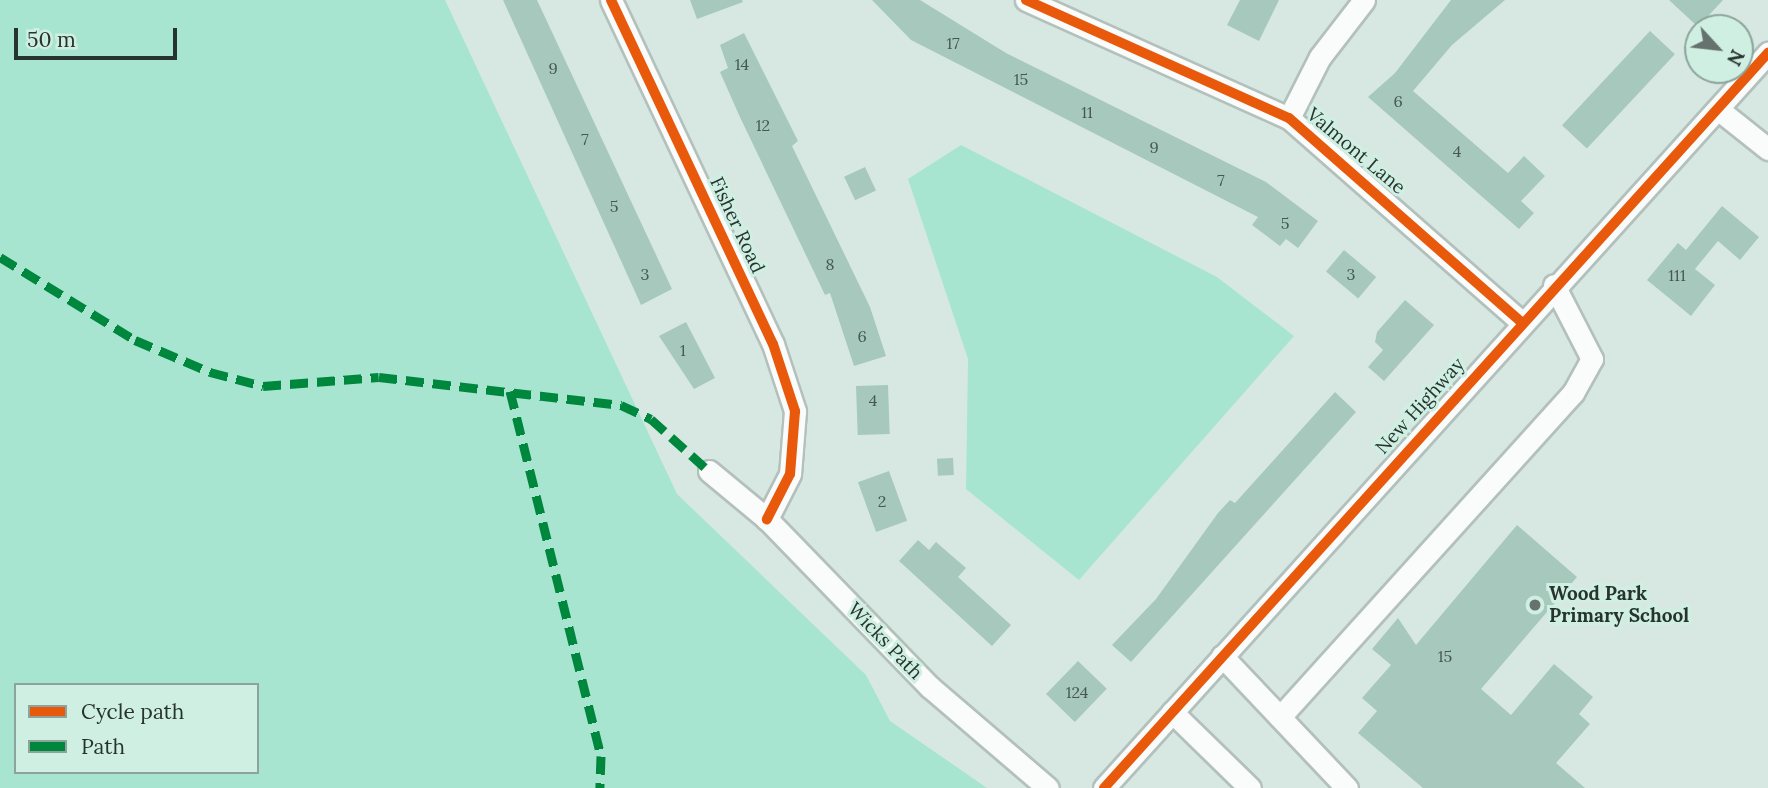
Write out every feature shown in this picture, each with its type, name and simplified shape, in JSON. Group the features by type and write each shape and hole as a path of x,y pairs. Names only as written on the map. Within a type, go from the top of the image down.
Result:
{"street":[{"name":"Fisher Road","path":"611,0 773,344 795,411 790,474 767,519"},
{"name":"Valmont Lane","path":"1027,0 1289,118 1520,321"},
{"path":"1289,118 1320,57 1364,0"},
{"name":"New Highway","path":"1104,788 1520,321 1719,110 1768,53"},
{"path":"1719,110 1768,149"},
{"path":"1280,717 1573,393 1592,359 1554,285"},
{"name":"Wicks Path","path":"709,471 767,519 930,687 1048,788"},
{"path":"1222,656 1347,788"},
{"path":"1172,712 1250,788"}],"green space":[{"path":"0,0 445,0 677,494 866,675 890,721 987,788 0,788"},
{"path":"961,145 1217,277 1294,336 1079,580 966,489 968,359 908,179"}],"building":[{"path":"503,0 537,0 672,289 641,305"},
{"path":"690,0 742,0 743,2 697,19"},
{"path":"872,0 920,0 1006,53 1266,182 1318,221 1298,248 1286,239 1280,246 1252,225 1258,217 911,40"},
{"path":"1240,0 1279,0 1259,41 1227,25"},
{"path":"1451,0 1505,0 1452,45 1413,91 1508,173 1524,156 1545,176 1521,201 1534,213 1519,229 1368,97 1395,73"},
{"path":"1669,0 1723,0 1710,14 1684,14"},
{"path":"1650,31 1675,54 1587,149 1562,125"},
{"path":"744,33 798,141 792,146 870,307 886,356 854,366 830,293 825,295 720,72 728,68 720,45"},
{"path":"865,167 876,191 855,200 844,177"},
{"path":"1722,206 1759,237 1740,260 1718,241 1695,269 1715,285 1691,316 1647,280 1678,243 1686,250"},
{"path":"1344,250 1376,277 1358,298 1326,271"},
{"path":"1405,300 1434,325 1384,381 1368,367 1383,350 1375,342 1377,332"},
{"path":"686,322 715,378 694,389 659,336"},
{"path":"888,385 890,434 858,435 856,386"},
{"path":"1335,392 1356,412 1131,662 1112,645 1156,599 1218,513 1230,500 1235,503"},
{"path":"953,458 954,475 938,476 937,459"},
{"path":"889,471 907,521 876,532 858,482"},
{"path":"1517,525 1577,577 1481,689 1511,715 1554,664 1593,697 1579,714 1590,724 1556,763 1585,788 1423,788 1358,733 1377,711 1362,698 1391,665 1372,649 1398,618 1416,645"},
{"path":"918,540 929,550 936,542 966,568 958,577 1011,625 992,646 899,561"},
{"path":"1078,661 1107,689 1075,722 1046,694"}],"marked path":[{"path":"0,257 135,340 210,372 263,386 379,377 621,405 651,419 709,471"},
{"path":"510,391 601,756 600,788"}],"cycle path":[{"path":"611,0 773,344 795,411 790,474 767,519"},
{"path":"1026,0 1289,118 1520,321"},
{"path":"1104,788 1768,53"}],"place":[{"name":"Wood Park Primary School","path":"1535,605"}]}
